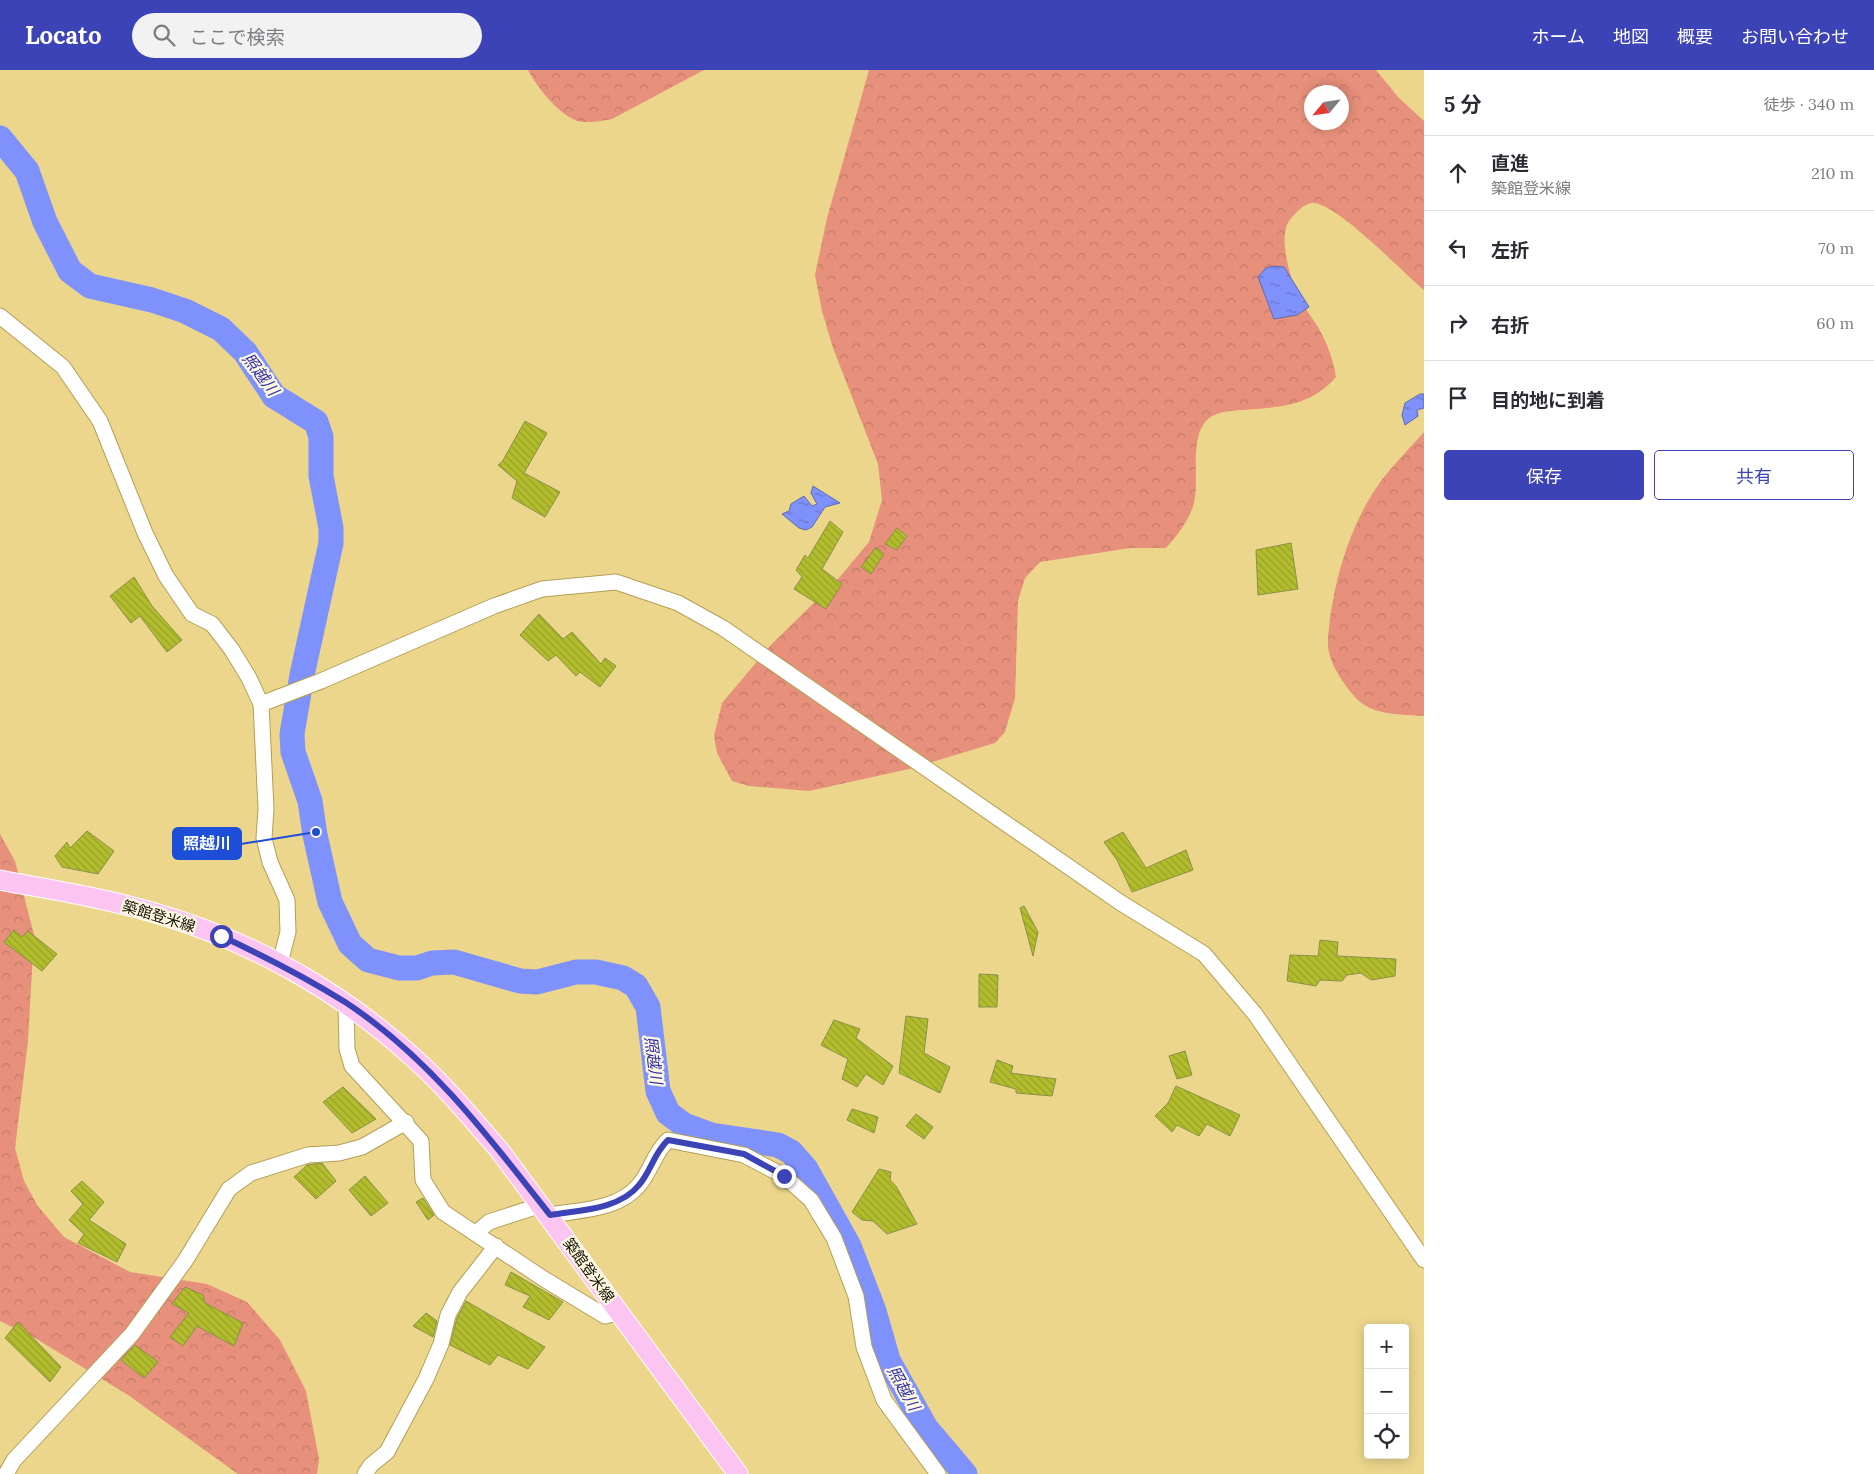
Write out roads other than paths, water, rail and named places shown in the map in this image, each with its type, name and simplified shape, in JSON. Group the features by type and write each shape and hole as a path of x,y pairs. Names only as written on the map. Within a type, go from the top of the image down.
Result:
{"main road":[{"name":"築館登米線","path":"0,880 92,898 155,913 221,936 280,963 346,1003 417,1060 458,1102 500,1151 546,1210 738,1474"}],"street":[{"path":"0,316 64,367 100,421 145,533 166,576 192,614 212,624 232,650 249,678 261,704 266,809 264,838 270,862 287,900 288,932 280,963"},
{"path":"261,704 321,682 494,606 542,589 616,582 678,603 723,628 1121,903 1204,954 1255,1014 1424,1260"},
{"path":"346,1003 347,1049 352,1066 406,1122 421,1141 424,1180 431,1195 443,1212 544,1279 605,1316 619,1312"},
{"path":"6,1474 14,1460 132,1334 185,1261 229,1189 251,1173 308,1155 338,1153 362,1147 406,1122"},
{"path":"476,1233 489,1222 546,1210 608,1205 627,1198 640,1184 659,1148 668,1140 744,1154 784,1176 811,1200 834,1238 856,1296 864,1347 884,1400 938,1474"},
{"path":"366,1474 371,1465 387,1452 426,1379 443,1338 448,1315 460,1292 496,1246"}],"water":[{"path":"1274,266 1284,267 1309,307 1297,315 1274,319 1258,277 1266,268"},
{"path":"1420,394 1424,394 1424,408 1417,410 1418,416 1405,425 1402,415 1405,403"},
{"path":"813,486 840,503 825,507 812,527 806,530 799,528 782,514 789,511 791,504 804,496 812,506 817,504 811,493"}],"waterway":[{"name":"照越川","path":"0,138 27,171 45,222 70,271 90,286 152,300 185,311 221,329 245,352 274,396 316,422 321,437 321,476 331,528 331,543 302,675 292,734 293,752 310,801 315,835 330,902 350,944 368,960 399,968 417,968 432,963 454,962 520,981 537,982 576,972 596,972 623,978 636,986 648,1007 658,1091 668,1113 684,1125 711,1135 778,1145 791,1152 806,1169 849,1246 874,1311 888,1360 926,1428 965,1474"}],"place":[{"name":"照越川","path":"316,832"}]}
